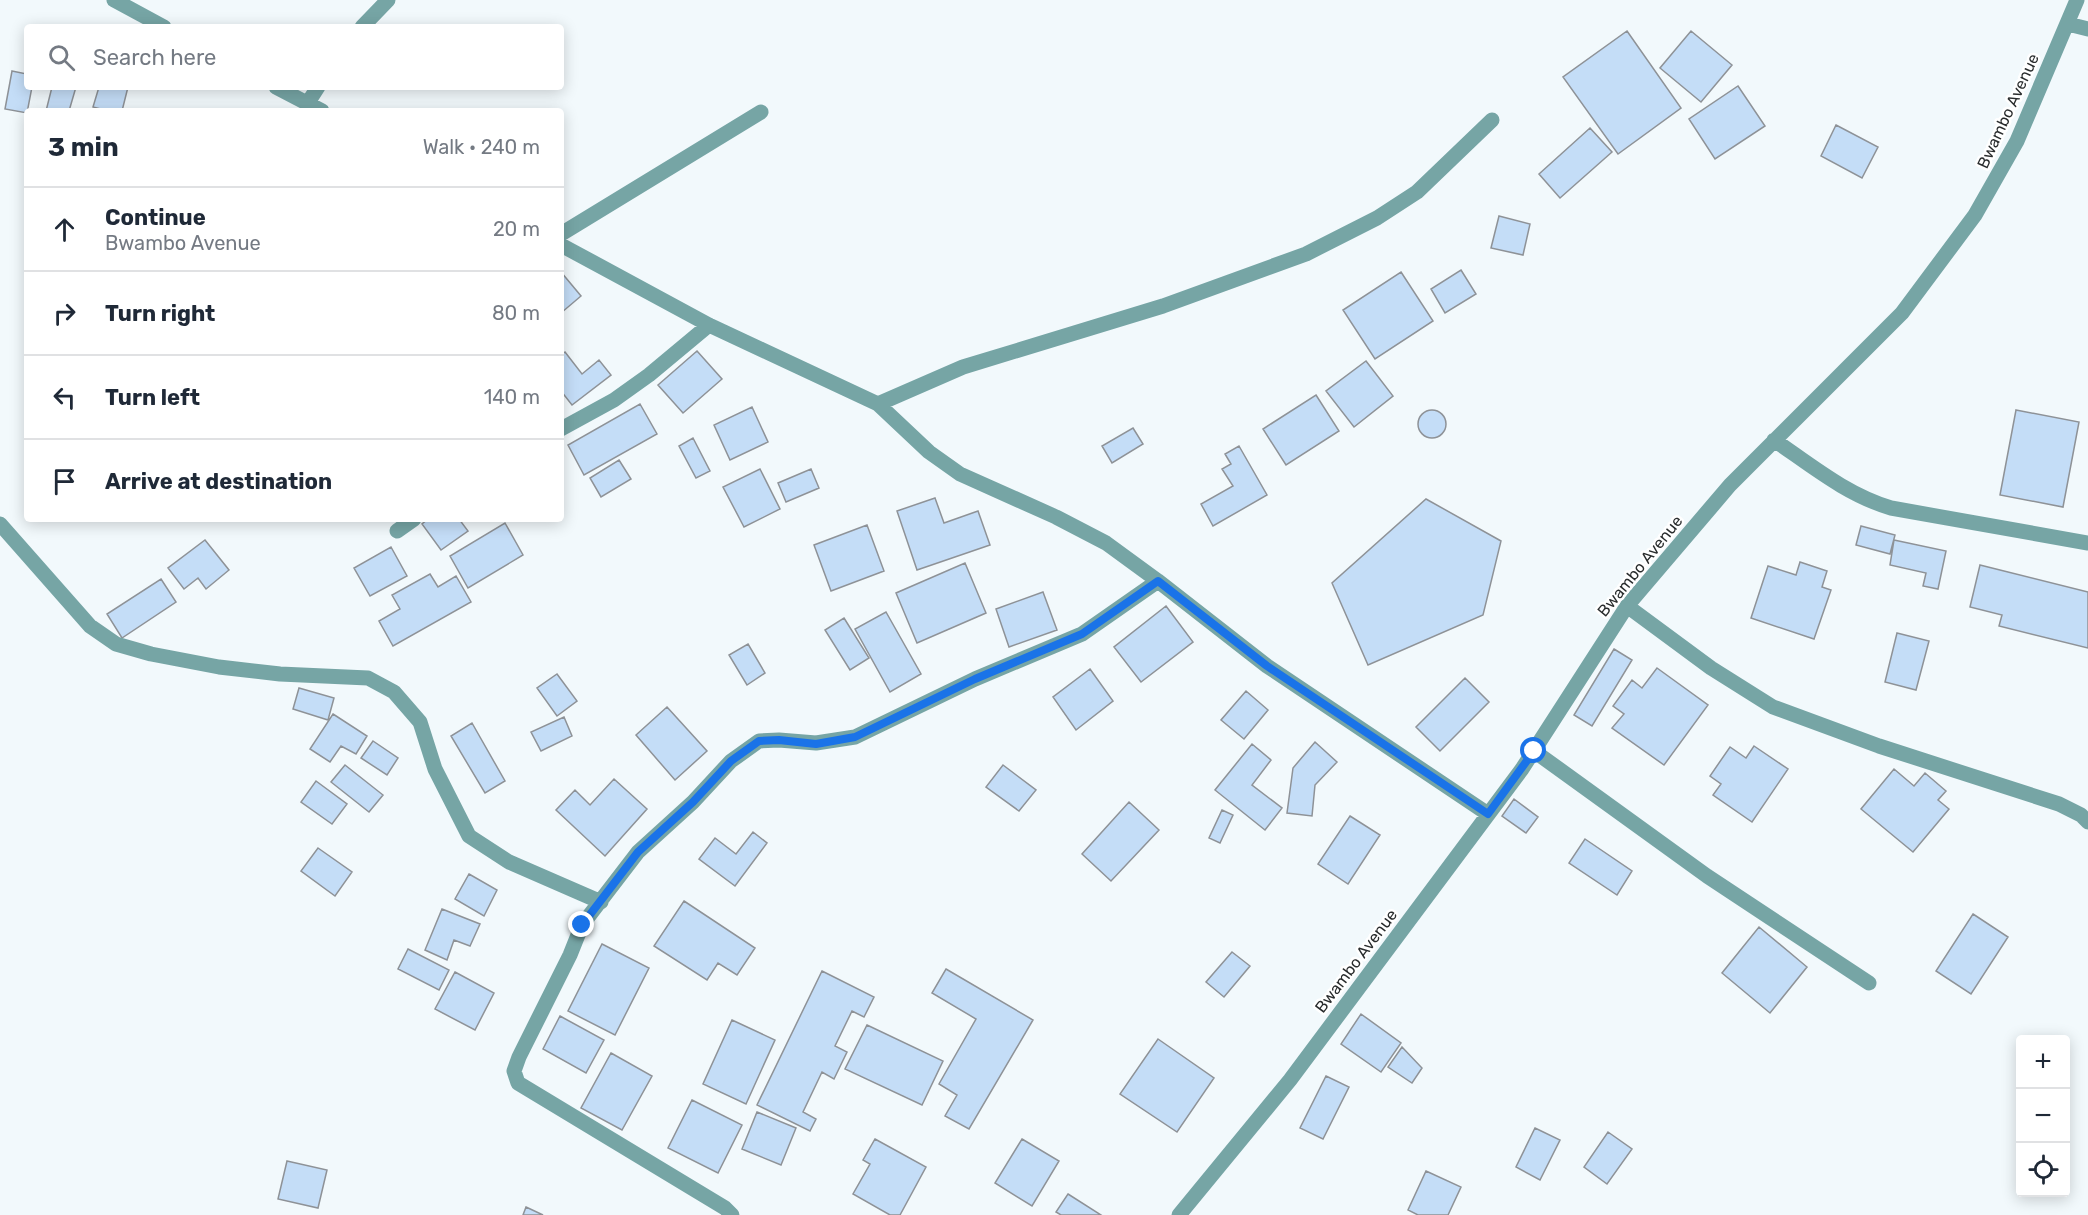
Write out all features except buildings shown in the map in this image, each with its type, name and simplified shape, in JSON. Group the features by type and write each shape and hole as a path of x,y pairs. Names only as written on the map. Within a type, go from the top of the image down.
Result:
{"street":[{"path":"114,0 158,24"},
{"path":"365,24 388,0"},
{"name":"Bwambo Avenue","path":"1179,1215 1290,1080 1488,814 1534,751 1627,606 1730,485 1902,313 1976,215 2017,141 2077,0"},
{"path":"2068,24 2088,28"},
{"path":"281,90 316,108"},
{"path":"307,104 316,90"},
{"path":"564,232 761,112"},
{"path":"878,404 963,367 1164,306 1306,254 1377,218 1417,192 1492,120"},
{"path":"564,246 709,325 878,404 929,452 960,474 1056,517 1096,538 1158,581 1267,666 1488,814"},
{"path":"564,427 614,400 649,375 709,325"},
{"path":"1774,440 1867,501 1891,508 2088,543"},
{"path":"397,531 410,522"},
{"path":"0,524 90,626 116,644 151,654 219,667 280,675 368,678 394,692 420,722 435,770 469,836 509,862 601,902"},
{"path":"732,1215 725,1208 518,1083 514,1071 519,1058 582,925 638,852 693,802 731,761 759,741 779,740 816,744 855,737 975,679 1082,634 1158,581"},
{"path":"1627,606 1711,668 1773,707 1880,746 2059,804 2081,815 2088,822"},
{"path":"1534,751 1707,876 1869,983"}],"route":[{"path":"582,925 638,852 693,802 731,761 759,741 779,740 816,744 855,737 975,679 1082,634 1158,581 1267,666 1488,814 1534,751"}]}
